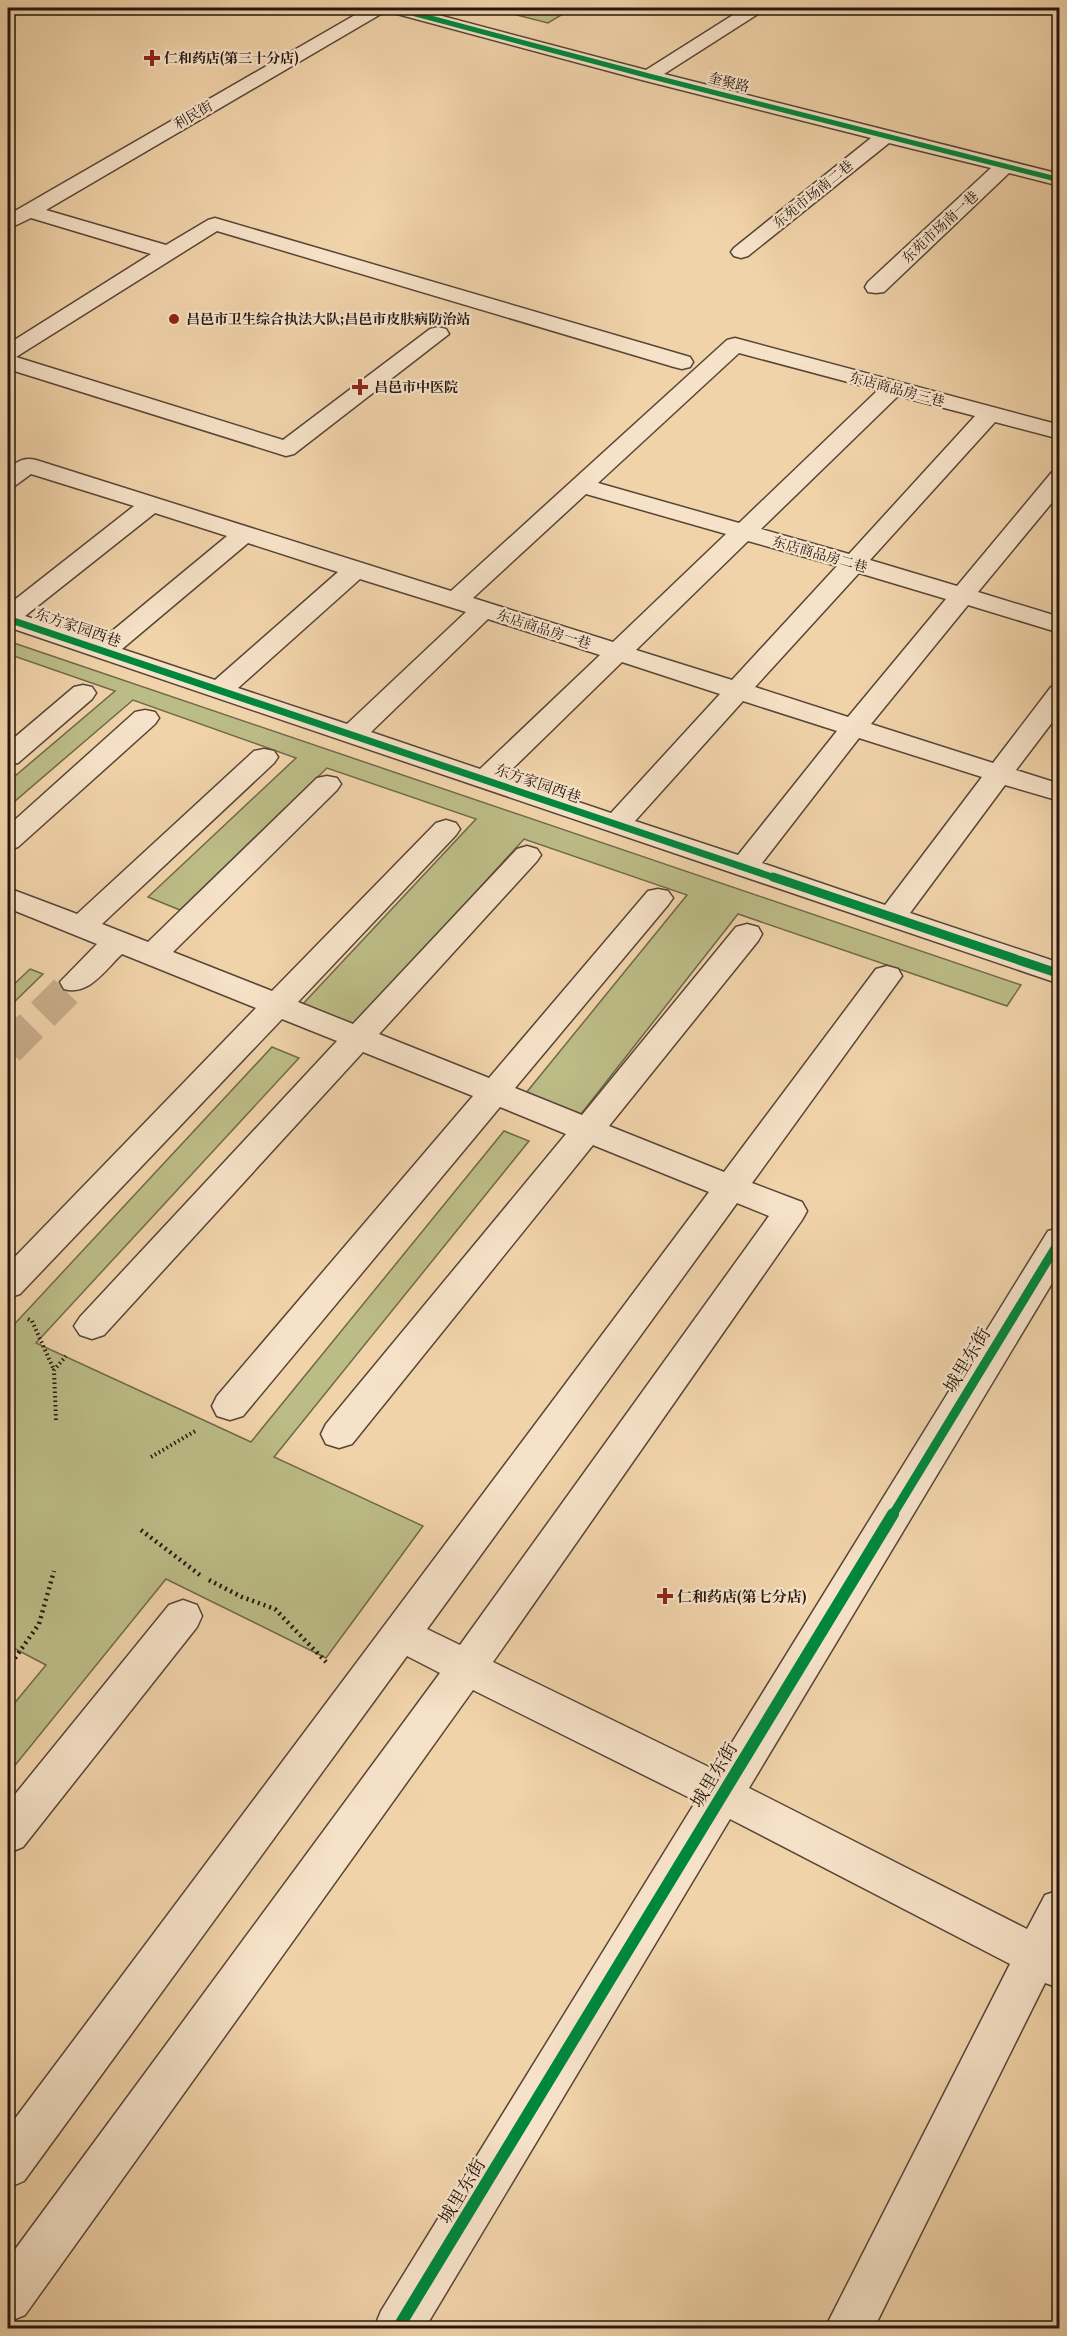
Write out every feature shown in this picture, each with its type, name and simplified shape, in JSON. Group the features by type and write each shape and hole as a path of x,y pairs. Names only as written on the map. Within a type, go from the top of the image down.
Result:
{"street":[{"name":"利民街","path":"8,223 379,8"},
{"name":"奎聚路","path":"393,8 649,76 1059,180"},
{"path":"649,76 755,8"},
{"name":"东苑市场南二巷","path":"741,252 885,136"},
{"name":"东苑市场南一巷","path":"876,287 1005,166"},
{"path":"29,211 168,252"},
{"path":"8,352 215,224 682,362"},
{"path":"8,362 286,448 438,334"},
{"name":"东店商品房三巷","path":"580,485 735,345 1059,432"},
{"path":"485,780 893,388"},
{"path":"615,825 990,414"},
{"name":"东店商品房一巷","path":"8,480 28,465 1059,793"},
{"path":"743,868 853,728 1059,477"},
{"path":"455,601 580,485"},
{"name":"东店商品房二巷","path":"580,485 854,563 1059,625"},
{"path":"8,618 152,504"},
{"path":"104,651 244,534"},
{"path":"219,690 356,569"},
{"path":"352,735 483,609"},
{"name":"东方家园西巷","path":"8,618 1059,974"},
{"path":"8,757 83,693"},
{"path":"891,918 1059,693"},
{"path":"8,841 146,718"},
{"path":"81,927 264,757"},
{"path":"152,955 327,784"},
{"path":"8,1285 446,829"},
{"path":"92,1326 528,855"},
{"path":"8,897 790,1211 467,1668 8,2298"},
{"path":"230,1406 658,898"},
{"path":"339,1434 747,934"},
{"path":"75,982 117,941"},
{"path":"8,2165 887,976"},
{"name":"城里东街","path":"398,2328 1059,1240"},
{"path":"8,1834 183,1616"},
{"path":"401,1635 722,1794 1047,1961"},
{"path":"849,2328 1047,1961 1059,1909"}],"path":[{"path":"24,1316 32,1321 54,1370 56,1420"},
{"path":"54,1370 92,1326"},
{"path":"151,1457 190,1435 230,1406"},
{"path":"141,1530 193,1572 242,1597 275,1609 357,1694"},
{"path":"8,1668 39,1624 54,1571"}],"green space":[{"path":"490,8 573,8 548,23"},
{"path":"8,641 1021,985 1007,1006 738,914 581,1114 526,1093 687,895 524,839 354,1026 301,1006 476,819 327,768 180,910 148,897 296,758 133,700 8,807 8,782 115,691 8,654"},
{"path":"30,969 43,974 8,1008 8,990"},
{"path":"272,1047 299,1058 36,1343 251,1442 504,1131 529,1141 274,1457 423,1526 326,1658 166,1579 8,1774 8,1711 46,1665 8,1645 8,1331"}],"tunnel":[{"path":"8,1049 75,982"}],"cycle path":[{"path":"393,8 649,76 1060,180"},
{"path":"8,619 1060,974"},
{"path":"398,2328 1060,1240"}],"place":[{"name":"仁和药店(第三十分店)","path":"152,58"},
{"name":"昌邑市卫生综合执法大队;昌邑市皮肤病防治站","path":"174,319"},
{"name":"昌邑市中医院","path":"360,387"},
{"name":"仁和药店(第七分店)","path":"665,1596"}]}
